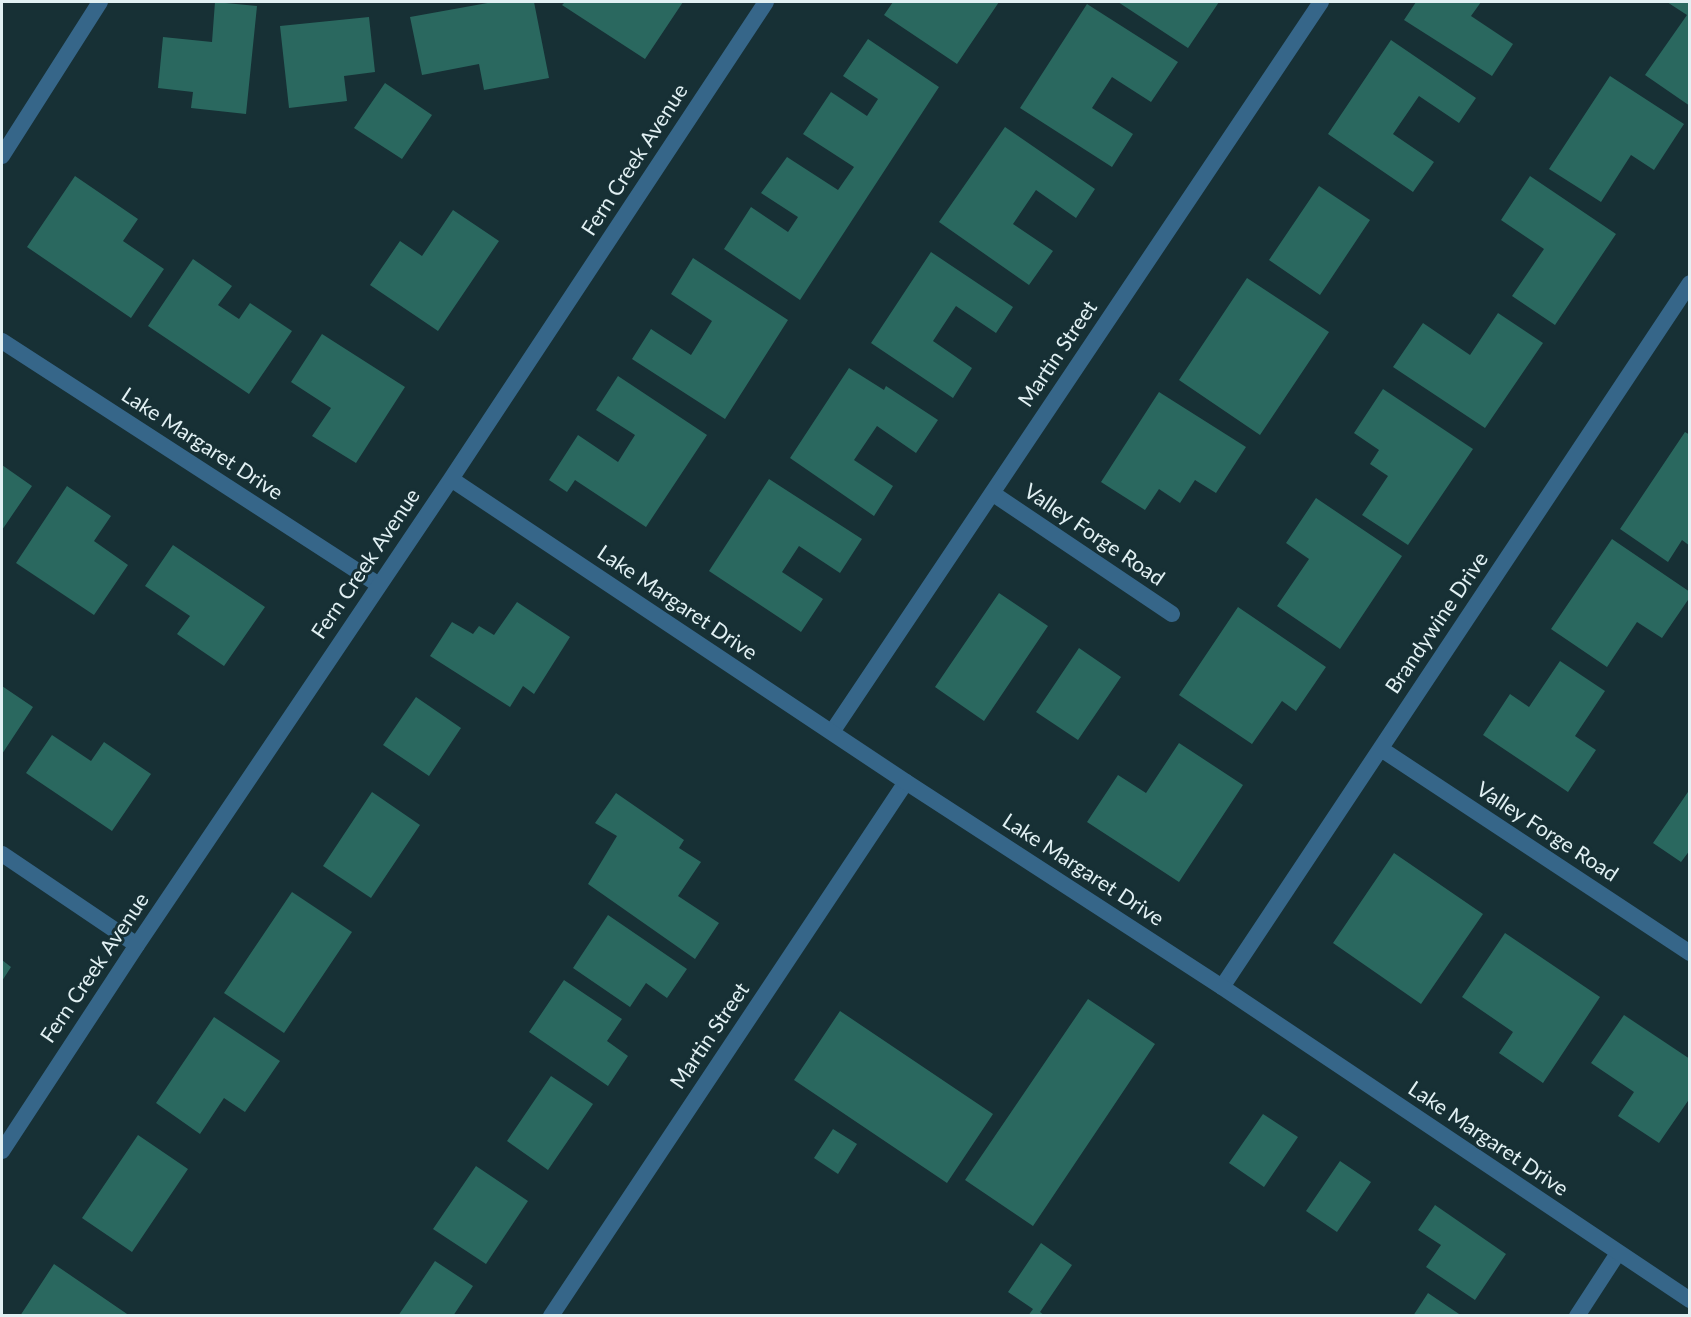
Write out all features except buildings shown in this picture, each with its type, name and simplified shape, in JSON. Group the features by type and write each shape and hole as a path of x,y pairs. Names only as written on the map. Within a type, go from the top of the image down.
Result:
{"street":[{"path":"2,156 100,2"},
{"name":"Fern Creek Avenue","path":"2,1151 137,945 451,479 766,2"},
{"name":"Martin Street","path":"832,732 1321,2"},
{"name":"Brandywine Drive","path":"1222,987 1689,283"},
{"name":"Lake Margaret Drive","path":"2,341 379,585"},
{"name":"Lake Margaret Drive","path":"451,479 906,782 1222,987 1689,1300"},
{"name":"Valley Forge Road","path":"992,493 1172,614"},
{"name":"Valley Forge Road","path":"1381,749 1689,953"},
{"name":"Martin Street","path":"551,1316 906,782"},
{"path":"2,854 137,945"},
{"path":"1577,1316 1618,1253"}]}
